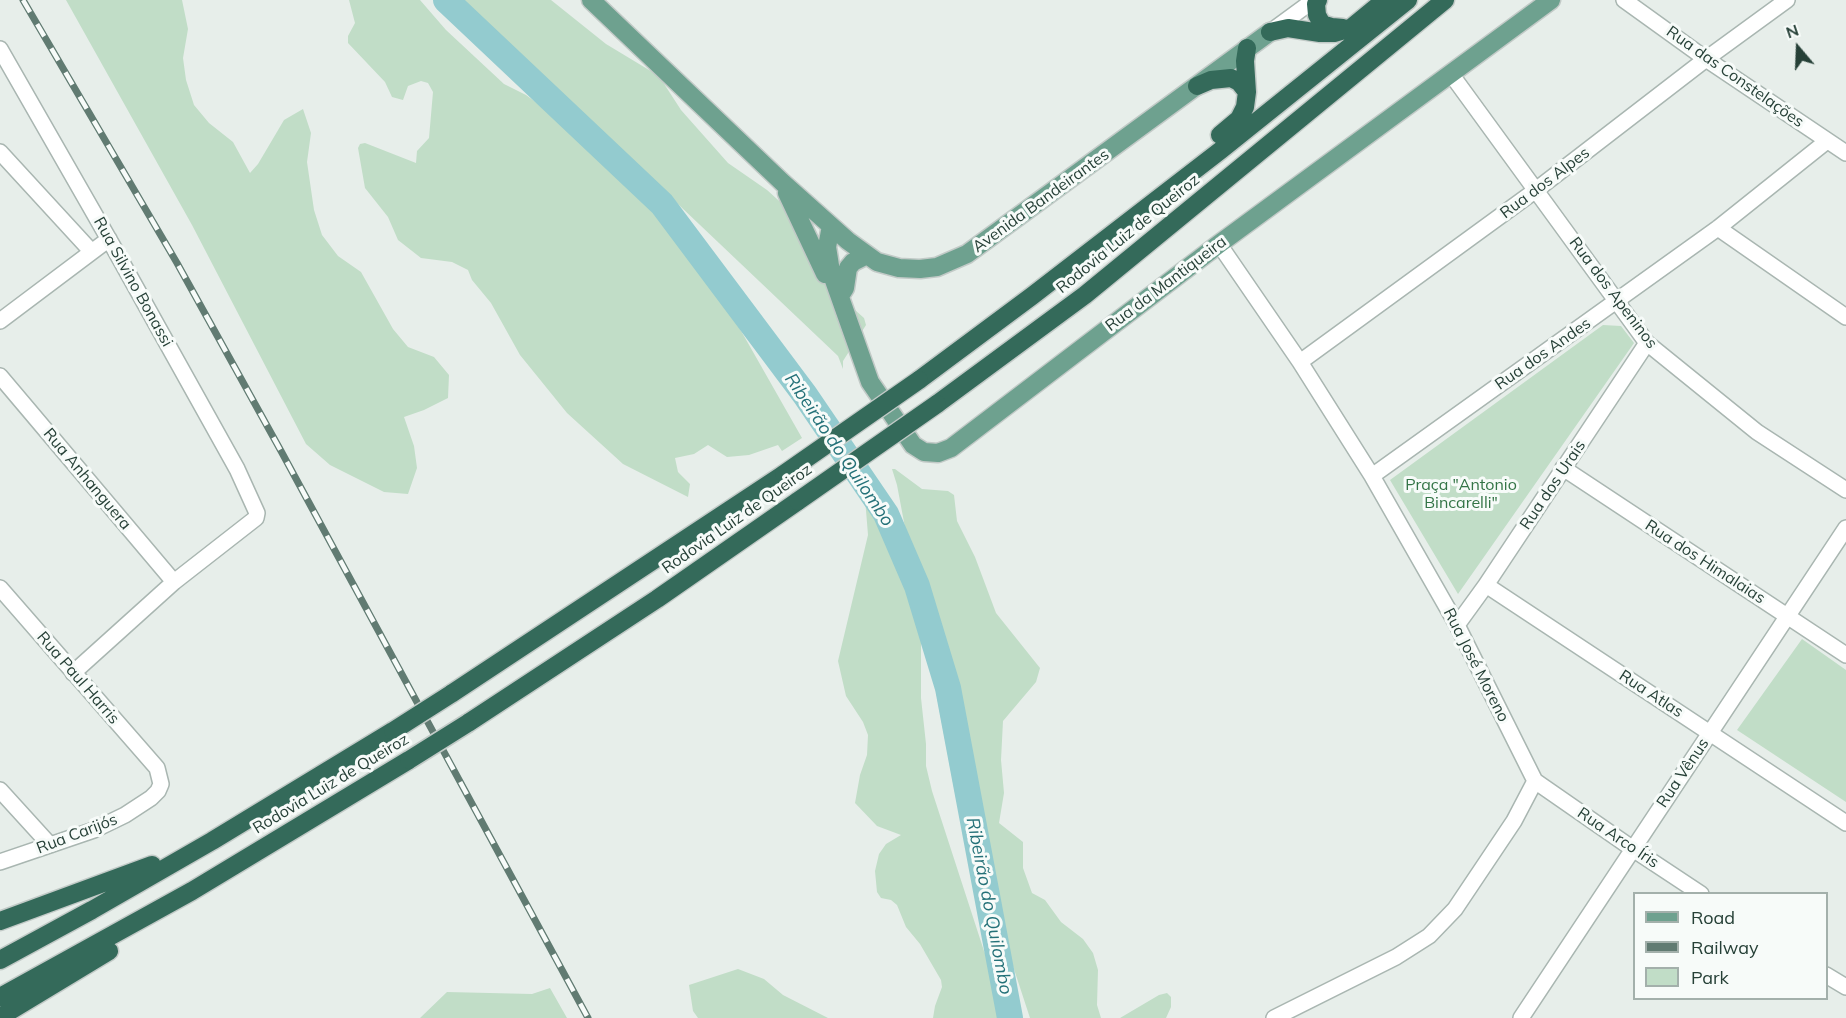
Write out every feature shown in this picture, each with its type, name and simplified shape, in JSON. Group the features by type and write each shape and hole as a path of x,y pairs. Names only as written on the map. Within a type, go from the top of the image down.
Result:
{"highway":[{"path":"1316,0 1317,15 1322,24 1351,28"},
{"path":"1270,32 1288,28 1334,33 1351,28 1385,0"},
{"name":"Rodovia Luiz de Queiroz","path":"0,960 212,841 393,731 784,474 919,380 1049,282 1221,150 1408,0"},
{"name":"Rodovia Luiz de Queiroz","path":"0,997 192,891 409,760 657,598 798,501 937,404 1085,295 1445,0"},
{"path":"1049,282 1121,216 1239,119 1245,107 1247,92 1244,73 1247,48"},
{"path":"1197,86 1211,80 1231,78 1239,82 1247,92"},
{"path":"0,921 106,883 212,841"},
{"path":"0,1017 126,940 156,920 192,891"}],"main road":[{"name":"Avenida Bandeirantes","path":"591,0 836,231 877,262 920,269 937,267 967,254 1270,32"},
{"name":"Rua da Mantiqueira","path":"836,231 828,241 831,272 870,382 913,445 924,452 938,453 951,448 1219,244 1551,0"},
{"path":"783,183 831,288 840,296 848,268 867,255"}],"street":[{"path":"1270,32 1316,0"},
{"name":"Rua das Constelações","path":"1624,0 1706,59 1846,153"},
{"name":"Rua dos Alpes","path":"1300,362 1536,190 1706,59 1787,0"},
{"name":"Rua Silvino Bonassi","path":"0,50 237,468 256,510 256,518 174,582"},
{"name":"Rua dos Apeninos","path":"1450,75 1647,343 1757,432 1846,490"},
{"name":"Rua dos Andes","path":"1371,476 1718,228 1827,141"},
{"path":"0,152 91,251"},
{"path":"1718,228 1846,317"},
{"path":"0,321 109,239"},
{"name":"Rua José Moreno","path":"1219,244 1300,362 1371,476 1457,625 1535,781"},
{"name":"Rua dos Urais","path":"1457,625 1647,343"},
{"name":"Rua Anhanguera","path":"0,376 174,582"},
{"name":"Rua dos Himalaias","path":"1563,468 1846,655"},
{"name":"Rua Vênus","path":"1521,1018 1846,528"},
{"path":"73,673 174,582"},
{"name":"Rua Atlas","path":"1486,585 1846,823"},
{"name":"Rua Paul Harris","path":"0,588 158,768"},
{"name":"Rua Carijós","path":"0,862 94,830 125,815 158,791 161,784 158,768"},
{"path":"1274,1018 1396,957 1429,936 1455,909 1514,821 1535,781"},
{"name":"Rua Arco Íris","path":"1535,781 1698,892"},
{"path":"0,790 50,845"},
{"path":"1828,976 1846,987"}],"green space":[{"path":"66,0 182,0 188,29 183,58 186,80 194,105 209,123 233,142 250,173 258,164 284,120 303,109 311,133 307,162 314,210 322,235 338,256 361,272 393,329 408,347 434,357 449,375 448,398 404,417 414,446 417,468 408,494 384,492 330,465 306,444 192,225"},
{"path":"349,0 420,0 446,30 504,84 526,95 573,129 655,198 694,235 711,257 724,285 736,322 802,438 782,451 778,445 749,455 727,457 708,445 694,454 675,458 678,472 690,484 688,497 623,464 567,413 520,355 491,303 472,280 468,270 452,262 421,258 398,240 388,217 365,188 358,148 360,144 365,143 416,163 417,151 429,138 433,92 428,83 421,81 408,86 403,100 392,97 385,82 348,43 348,36 355,23"},
{"path":"463,0 551,0 606,44 659,76 681,110 728,163 767,190 797,217 835,292 864,318 866,325 843,361 843,369 838,356"},
{"name":"Praça \"Antonio Bincarelli\"","path":"1603,325 1621,326 1634,343 1458,594 1390,480"},
{"path":"892,469 922,489 948,491 954,495 957,521 975,557 996,613 1040,668 1036,682 1003,721 1001,760 1004,793 999,823 1023,842 1023,868 1032,893 1045,900 1061,922 1083,939 1093,953 1098,970 1097,1005 1101,1018 1030,1018 956,798 897,485"},
{"path":"868,492 881,509 894,534 921,625 921,698 926,766 932,791 984,951 1005,992 1013,1018 933,1018 942,987 941,980 920,944 906,927 897,905 891,900 881,898 877,892 875,871 879,854 886,844 901,835 877,826 855,803 860,775 867,755 868,735 863,722 846,696 838,661 868,535 865,498"},
{"path":"1802,639 1846,670 1846,802 1737,730"},
{"path":"738,969 764,979 783,995 828,1018 698,1018 693,1011 689,985"},
{"path":"550,988 567,1018 420,1018 447,992 532,994"},
{"path":"1167,993 1171,997 1171,1007 1166,1018 1120,1018 1159,995"}],"waterway":[{"name":"Ribeirão do Quilombo","path":"446,0 662,204 805,395 886,514 917,586 948,688 1010,1018"}],"railway":[{"path":"23,0 177,263 588,1018"}]}
